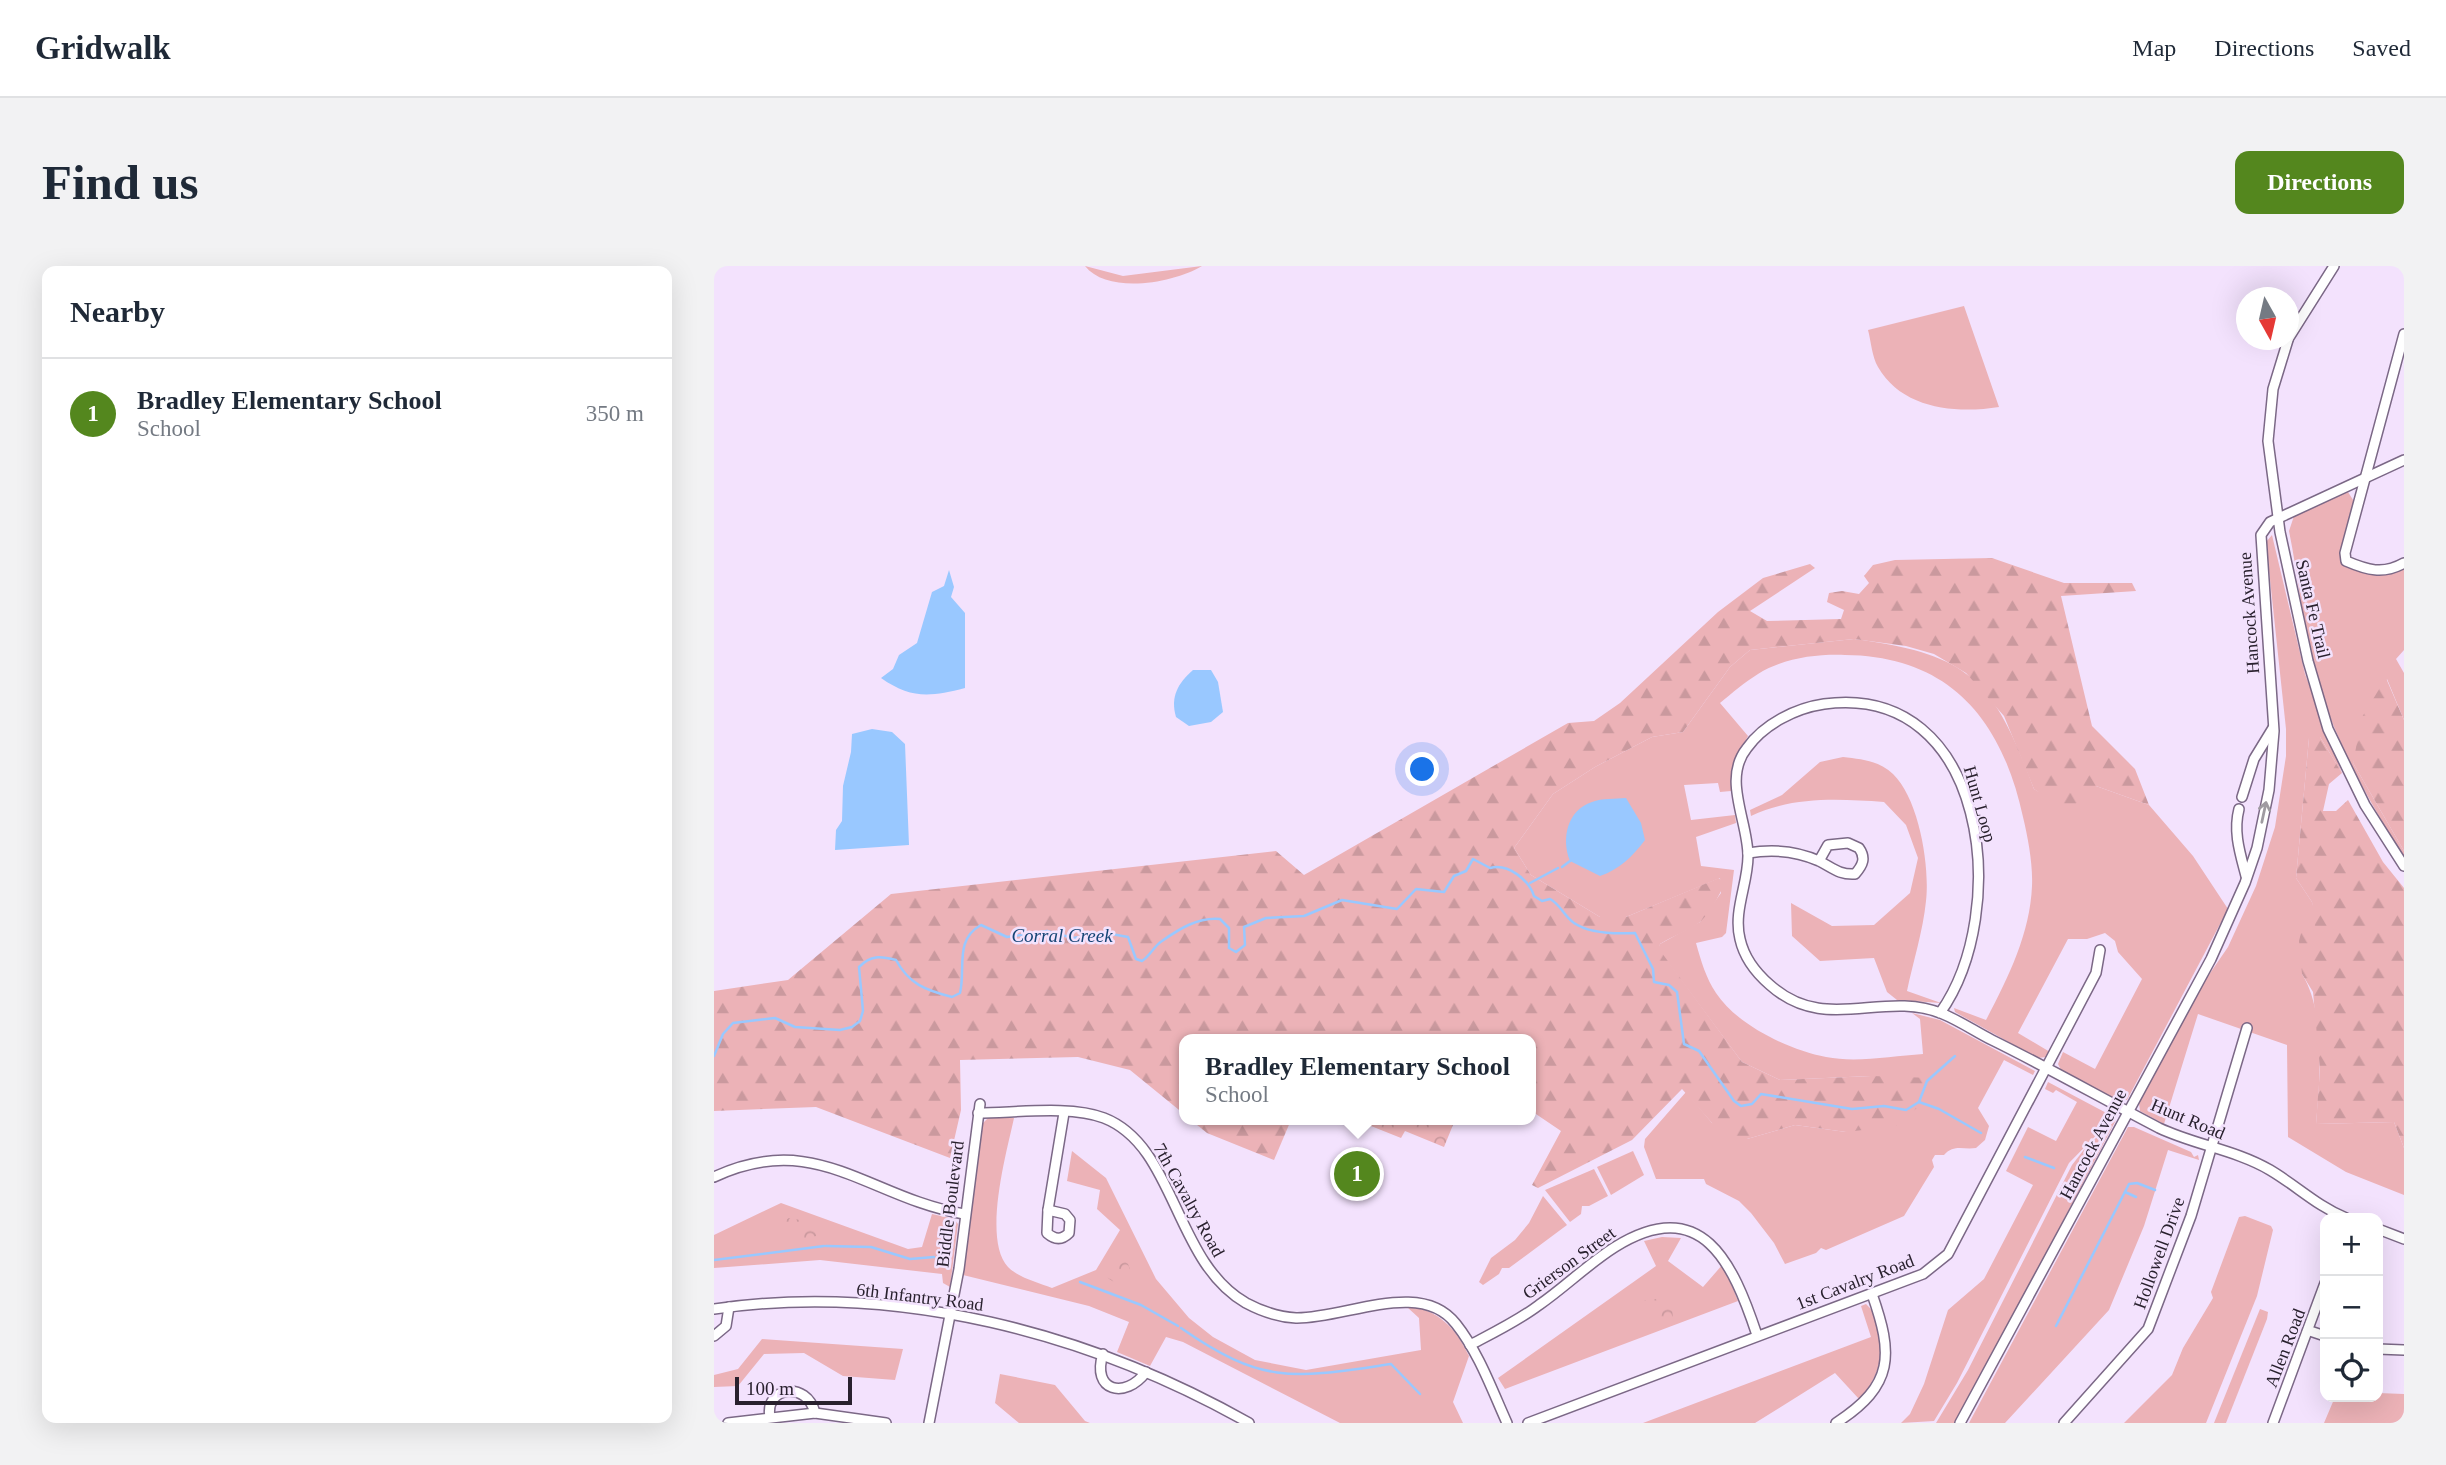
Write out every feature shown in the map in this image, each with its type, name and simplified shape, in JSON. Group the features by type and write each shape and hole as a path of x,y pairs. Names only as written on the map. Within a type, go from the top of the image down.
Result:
{"street":[{"name":"Santa Fe Trail","path":"2299,322 2334,266"},
{"path":"2404,334 2363,479 2346,561 2367,570 2383,571 2404,563"},
{"name":"Santa Fe Trail","path":"2285,350 2273,389 2268,441 2277,519 2308,661 2327,724 2365,805 2404,866"},
{"path":"2277,519 2404,460"},
{"name":"Hancock Avenue","path":"1960,1423 2211,959 2247,877 2257,848 2269,790 2273,727 2260,543 2264,528 2277,519"},
{"name":"Hunt Loop","path":"1842,702 1882,707 1924,730 1950,759 1960,779 1973,829 1979,867 1977,904 1969,952 1963,971 1940,1013 1898,1005 1822,1011 1788,999 1754,968 1740,940 1739,909 1748,853 1736,783 1738,767 1745,750 1772,725 1814,706 1842,702"},
{"path":"2242,797 2254,759 2273,727"},
{"path":"2239,810 2235,822 2247,877"},
{"path":"1748,853 1792,853 1819,861 1843,875 1855,874 1862,866 1863,855 1859,848 1835,842 1828,845 1819,861"},
{"name":"1st Cavalry Road","path":"1528,1423 1923,1274 1948,1254 2096,973 2100,950"},
{"name":"Hunt Road","path":"1940,1013 2162,1129 2263,1167 2334,1213"},
{"name":"Hollowell Drive","path":"2064,1423 2148,1329 2191,1216 2247,1028"},
{"name":"7th Cavalry Road","path":"979,1109 1064,1113 1104,1118 1127,1131 1146,1150 1202,1262 1215,1278 1258,1310 1294,1318 1409,1301 1437,1306 1455,1322 1470,1345 1507,1423"},
{"name":"Biddle Boulevard","path":"929,1423 959,1269 979,1109"},
{"path":"1048,1210 1064,1113"},
{"path":"714,1177 744,1165 795,1159 822,1163 926,1206 964,1214"},
{"name":"Grierson Street","path":"1470,1345 1528,1313 1614,1247 1642,1232 1663,1227 1678,1227 1697,1233 1718,1249 1732,1270 1757,1335"},
{"path":"2383,1232 2404,1239"},
{"path":"1836,1423 1854,1412 1873,1391 1885,1368 1888,1347 1872,1294"},
{"name":"Allen Road","path":"2273,1423 2320,1299"},
{"name":"6th Infantry Road","path":"714,1309 817,1302 948,1315 1043,1334 1146,1372 1249,1423"},
{"path":"714,1336 726,1326 729,1307"},
{"path":"2310,1331 2320,1334"},
{"path":"2383,1349 2404,1350"},
{"path":"1103,1354 1100,1374 1113,1388 1131,1387 1146,1372"},
{"path":"770,1417 770,1403 778,1394 786,1392 799,1391 807,1395 816,1413"},
{"path":"728,1423 816,1413 886,1423"}],"green space":[{"path":"1085,266 1123,276 1202,266 1159,281 1125,283 1109,281 1095,275"},
{"path":"1964,306 1999,407 1965,410 1915,400 1888,381 1874,359 1868,330"},
{"path":"2348,492 2355,503 2341,551 2342,561 2357,571 2372,574 2404,566 2404,650 2396,659 2404,673 2404,720 2387,679 2353,763 2404,851 2404,857 2376,811 2339,739 2320,689 2309,647 2289,531 2294,516"},
{"path":"2272,535 2305,674 2342,773 2320,737 2309,738 2296,878 2312,902 2317,921 2302,974 2315,1008 2320,1047 2316,1124 2394,1122 2404,1148 2404,1195 2346,1172 2288,1137 2287,1045 2198,1014 2164,1124 2140,1111 2139,1103 2204,982 2228,947 2256,886 2275,827 2286,756 2286,729 2266,542"},
{"path":"1992,558 2064,583 2132,583 2136,591 2061,596 2092,726 2135,769 2149,805 2096,786 2067,812 2034,789 2004,716 1966,673 1934,654 1906,646 1854,639 1750,650 1730,667 1683,732 1652,737 1595,767 1553,794 1514,848 1531,875 1600,917 1626,917 1719,878 1724,884 1703,919 1660,944 1659,949 1742,1062 1780,1080 1871,1076 1933,1078 1925,1101 1896,1126 1846,1132 1795,1125 1747,1139 1717,1140 1712,1123 1682,1089 1632,1140 1538,1188 1532,1185 1561,1131 1536,1114 1536,1034 1179,1034 1179,1110 1130,1070 1078,1057 960,1060 961,1110 950,1158 816,1107 714,1111 714,991 788,980 891,894 1276,851 1304,875 1568,723 1594,721 1620,703 1718,612 1763,578 1810,564 1815,568 1750,611 1767,621 1841,619 1844,610 1827,602 1829,593 1842,591 1859,594 1869,583 1864,576 1873,565 1895,560"},
{"path":"1854,639 1894,645 1926,654 1952,665 1973,679 1990,698 2005,722 2034,789 2039,792 2096,786 2149,805 2193,856 2228,909 2127,1100 2118,1100 2061,1070 2058,1064 2063,1052 2095,1069 2142,979 2118,952 2115,941 2105,933 2087,939 2068,939 2018,1033 2050,1052 2047,1057 2037,1058 1955,1012 1954,1008 1986,1020 2010,972 2022,938 2032,886 2028,842 2014,782 1985,723 1966,700 1942,681 1914,667 1882,658 1823,655 1778,664 1758,674 1720,703 1748,736 1733,766 1731,791 1720,792 1718,783 1684,785 1691,820 1735,815 1736,823 1696,837 1701,866 1734,870 1726,933 1722,937 1696,943 1709,981 1725,1005 1750,1025 1796,1049 1826,1057 1849,1059 1923,1054 1920,1019 1912,1013 1940,1020 2035,1071 2033,1075 2004,1060 1978,1108 1989,1126 1985,1140 1976,1148 1955,1148 1944,1155 1935,1155 1932,1160 1934,1167 1904,1216 1826,1250 1821,1248 1816,1253 1785,1264 1774,1243 1739,1201 1706,1184 1704,1179 1656,1179 1644,1147 1645,1139 1686,1092 1712,1123 1747,1139 1795,1125 1846,1132 1871,1076 1780,1080 1742,1062 1658,949 1660,944 1700,922 1721,893 1720,878 1626,917 1600,917 1531,875 1514,848 1553,794 1595,767 1652,737 1683,732 1730,667 1750,650"},
{"path":"2386,678 2404,720 2404,851 2353,763 2362,717"},
{"path":"2313,733 2320,737 2342,773 2329,784 2323,811 2336,811 2348,800 2383,862 2404,888 2404,1148 2394,1122 2316,1124 2320,1069 2313,992 2302,974 2299,941 2303,925 2315,927 2312,902 2296,878 2309,738"},
{"path":"1843,757 1870,761 1882,766 1893,774 1910,799 1921,834 1927,887 1923,924 1907,991 1941,1003 1897,1000 1887,992 1874,958 1820,961 1792,936 1791,903 1832,926 1874,925 1910,893 1918,858 1906,825 1884,802 1816,800 1783,805 1751,816 1750,810 1782,795 1820,762"},
{"path":"2048,1082 2114,1117 2069,1163 1957,1383 1934,1421 1901,1423 1910,1414 1924,1384 1948,1310 1984,1279 2033,1185 2006,1171 2028,1127 2056,1141 2077,1102 2056,1090 2053,1093 2045,1089"},
{"path":"988,1118 1014,1118 1002,1172 997,1237 1008,1267 1017,1274 1052,1288 1096,1270 1120,1230 1097,1209 1100,1190 1067,1181 1072,1151 1106,1178 1156,1279 1189,1318 1213,1337 1255,1360 1306,1370 1421,1350 1419,1318 1407,1307 1428,1311 1437,1316 1452,1329 1469,1356 1453,1402 1463,1423 1340,1423 1183,1342 1166,1337 1150,1366 1117,1352 1129,1322 1089,1306 963,1275 967,1226 983,1123"},
{"path":"2116,1120 1963,1411 1954,1423 1936,1423 1968,1370 2072,1165 2086,1147"},
{"path":"1197,1125 1289,1125 1274,1160 1207,1133"},
{"path":"1368,1125 1453,1125 1444,1147 1405,1131 1401,1138"},
{"path":"2128,1127 2134,1127 2191,1152 2194,1157 2198,1155 2199,1160 2168,1150 2144,1226 2109,1310 2005,1423 1969,1423"},
{"path":"1633,1151 1644,1175 1611,1195 1597,1167"},
{"path":"1594,1169 1608,1196 1589,1206 1582,1206 1581,1214 1570,1222 1545,1190"},
{"path":"1543,1196 1567,1225 1509,1268 1502,1268 1499,1274 1483,1285 1479,1282 1491,1258 1515,1240 1529,1223"},
{"path":"781,1203 908,1249 922,1247 932,1214 954,1219 958,1224 950,1287 943,1283 942,1274 820,1260 714,1268 714,1235"},
{"path":"2245,1216 2271,1226 2273,1230 2257,1296 2206,1423 2124,1423 2172,1375 2183,1348 2213,1298 2211,1292 2239,1217"},
{"path":"789,1218 817,1223 816,1236 800,1240 782,1237 780,1223"},
{"path":"1662,1237 1681,1238 1668,1261 1703,1287 1723,1264 1738,1301 1505,1389 1498,1378 1656,1266 1644,1241"},
{"path":"1115,1255 1128,1264 1135,1282 1133,1284 1114,1282 1103,1275"},
{"path":"1671,1297 1673,1319 1645,1322 1642,1301"},
{"path":"1866,1304 1880,1326 1881,1353 1874,1378 1859,1399 1835,1373 1755,1423 1643,1423 1871,1337 1861,1306"},
{"path":"2260,1309 2268,1312 2267,1319 2226,1423 2214,1423"},
{"path":"762,1339 903,1349 895,1380 843,1376 804,1353 764,1354 738,1386 714,1387 714,1375 738,1369"},
{"path":"1000,1374 1055,1385 1085,1421 1090,1423 1019,1423 995,1403"},
{"path":"2383,1393 2404,1394 2404,1423 2324,1423 2333,1402 2383,1402"}],"water":[{"path":"949,570 954,587 951,597 965,613 965,688 931,694 902,690 881,678 893,669 899,655 917,643 932,592 944,586"},
{"path":"1193,670 1211,670 1218,682 1223,712 1211,722 1189,726 1176,717 1174,703 1179,685"},
{"path":"872,729 892,732 905,744 909,845 835,850 836,830 842,821 843,786 852,734"},
{"path":"1626,798 1641,823 1645,840 1635,852 1620,866 1600,876 1570,861 1566,835 1577,812 1596,801"}],"waterway":[{"name":"Corral Creek","path":"714,1056 723,1034 733,1023 775,1018 795,1027 840,1030 852,1027 860,1021 863,1011 859,967 872,958 896,960 906,975 919,985 952,997 960,993 967,938 981,925 1007,937 1047,931 1073,938 1106,933 1128,937 1136,959 1142,961 1159,943 1182,928 1204,920 1220,919 1229,928 1229,948 1236,952 1245,945 1244,927 1266,918 1304,916 1342,900 1397,909 1416,889 1444,892 1454,876 1466,871 1473,859 1490,868 1511,870 1528,884 1534,896 1542,901 1553,901 1580,927 1603,932 1635,933 1653,969 1654,982 1669,985 1677,992 1684,1044 1699,1051 1734,1101 1741,1106 1752,1104 1761,1094 1852,1109 1884,1106 1906,1110 1919,1102 1939,1109 1981,1133"},
{"path":"1562,867 1570,861"},
{"path":"1530,883 1558,868"},
{"path":"1919,1102 1927,1081 1955,1056"},
{"path":"2025,1157 2054,1168"},
{"path":"2056,1326 2129,1184 2137,1183 2155,1190"},
{"path":"2125,1192 2136,1197"},
{"path":"714,1260 824,1246"},
{"path":"826,1246 871,1247 910,1259 934,1257"},
{"path":"1080,1282 1141,1305 1178,1326"},
{"path":"1181,1328 1235,1360 1259,1369 1281,1373 1329,1372 1391,1364 1420,1394"}],"place":[{"name":"Bradley Elementary School","path":"1357,1174"}]}
